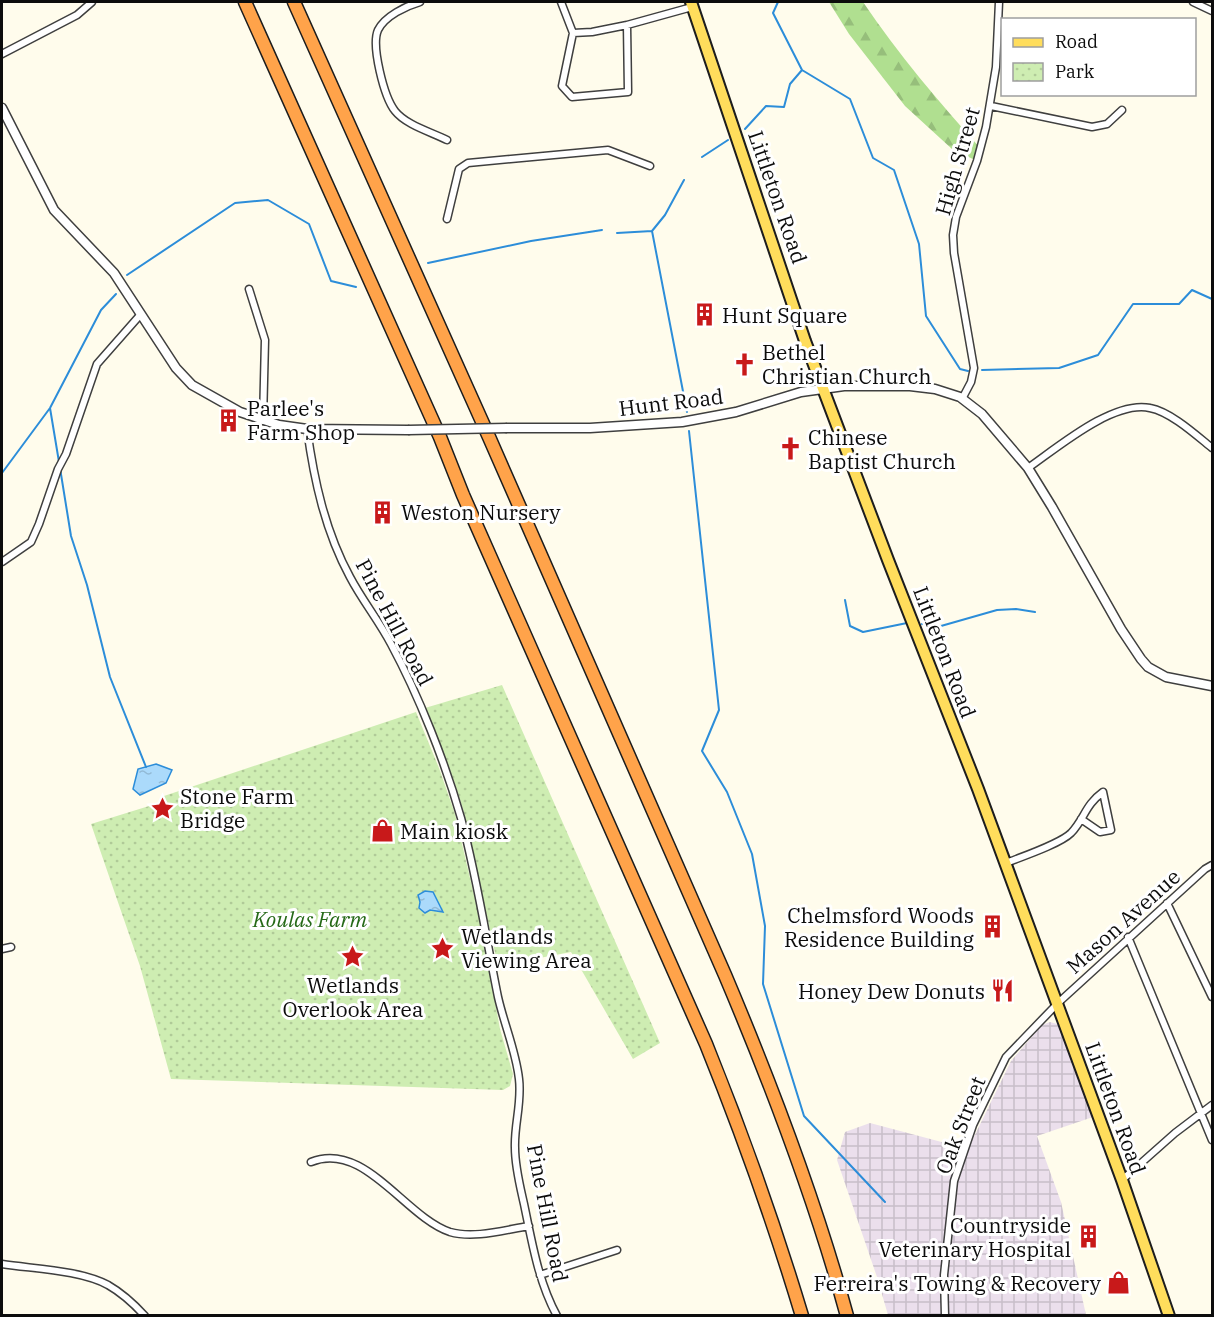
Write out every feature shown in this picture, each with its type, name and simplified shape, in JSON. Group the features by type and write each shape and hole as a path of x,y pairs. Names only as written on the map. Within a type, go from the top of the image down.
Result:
{"highway":[{"path":"245,2 440,437 706,1044 763,1192 802,1316"},
{"path":"294,2 489,437 760,1058 821,1224 847,1316"}],"main road":[{"name":"Littleton Road","path":"692,4 823,388 1006,863 1122,1180 1169,1316"}],"street":[{"path":"2,54 77,15 92,2"},
{"path":"420,2 394,14 378,30 376,44 378,63 387,93 396,112 412,123 447,140"},
{"path":"561,2 573,33 562,86 572,97 628,92 627,25"},
{"name":"High Street","path":"962,399 971,382 974,368 954,253 953,235 956,217 981,149 991,106 997,55 999,2"},
{"path":"1193,2 1212,11"},
{"path":"573,33 627,25 692,4"},
{"path":"991,106 1092,127 1107,124 1122,110"},
{"path":"2,108 54,210 107,265 186,380 225,406 263,421 307,429"},
{"path":"447,219 459,169 468,162 608,150 650,166"},
{"path":"249,289 266,340 263,421"},
{"path":"2,562 31,542 97,364 141,314"},
{"name":"Hunt Road","path":"307,429 622,427 682,422 736,412 801,392 823,388 910,386 936,389 962,399 982,414 1028,468 1058,516 1121,629 1148,667 1166,677 1212,686"},
{"path":"1028,468 1108,416 1130,409 1149,408 1163,413 1212,448"},
{"name":"Pine Hill Road","path":"307,429 319,497 332,541 350,578 392,646 408,680 445,771 462,821 500,1003 519,1075 520,1098 514,1148 540,1275 557,1316"},
{"path":"1006,863 1068,836 1081,819 1091,800 1103,792 1111,830 1100,832 1081,819"},
{"name":"Mason Avenue","path":"1058,1004 1128,937 1212,865"},
{"path":"1167,903 1212,997"},
{"path":"1128,937 1212,1140"},
{"path":"2,949 11,947"},
{"name":"Oak Street","path":"945,1316 944,1275 954,1181 973,1125 1006,1057 1058,1004"},
{"path":"1122,1180 1212,1105"},
{"path":"311,1162 332,1158 356,1165 377,1178 431,1221 452,1232 470,1234 529,1226"},
{"path":"540,1275 617,1250"},
{"path":"2,1264 80,1275 108,1285 131,1301 145,1316"}],"shaded area":[{"path":"1050,1022 1057,1024 1063,1030 1093,1117 1037,1136 1061,1202 1086,1315 888,1315 837,1160 845,1132 870,1123 968,1149 1011,1061 1042,1025"}],"green space":[{"path":"829,2 863,2 919,77 981,149 977,161 952,149 905,106 849,34"},
{"path":"502,685 660,1043 633,1059 571,952 498,966 463,809 425,708"},
{"name":"Koulas Farm","path":"416,712 455,814 481,925 500,1029 513,1074 510,1086 503,1090 171,1079 140,966 91,824 162,802 161,797"}],"water":[{"path":"156,764 172,770 166,783 140,795 133,789 138,769"},
{"path":"425,891 433,892 443,912 430,910 425,913 419,908 418,895"}],"waterway":[{"path":"778,2 773,13 802,70 850,99 873,158 894,170 919,244 926,316 960,369 968,371"},
{"path":"745,129 766,106 784,107 790,84 802,70"},
{"path":"702,157 728,140"},
{"path":"617,233 652,231 665,215 684,180"},
{"path":"127,275 235,203 268,200 309,224 331,281 356,287"},
{"path":"428,263 531,241 602,230"},
{"path":"652,231 687,412"},
{"path":"982,370 1059,368 1098,355 1133,304 1179,304 1192,290 1212,299"},
{"path":"2,473 50,408 101,310 116,294"},
{"path":"50,408 59,462"},
{"path":"689,431 719,710 702,751 727,792 752,854 765,926 763,984 804,1116 885,1202"},
{"path":"60,468 71,536 87,585 110,677 146,767"},
{"path":"845,600 850,626 863,632 907,623"},
{"path":"922,624 941,626 997,610 1016,609 1035,612"}],"place":[{"name":"Hunt Square","path":"704,315"},
{"name":"Bethel Christian Church","path":"744,364"},
{"name":"Parlee's Farm Shop","path":"229,420"},
{"name":"Chinese Baptist Church","path":"790,449"},
{"name":"Weston Nursery","path":"383,512"},
{"name":"Stone Farm Bridge","path":"162,808"},
{"name":"Main kiosk","path":"382,831"},
{"name":"Chelmsford Woods Residence Building","path":"992,927"},
{"name":"Wetlands Viewing Area","path":"443,948"},
{"name":"Wetlands Overlook Area","path":"353,957"},
{"name":"Honey Dew Donuts","path":"1003,991"},
{"name":"Countryside Veterinary Hospital","path":"1089,1237"},
{"name":"Ferreira's Towing & Recovery","path":"1119,1283"}]}
